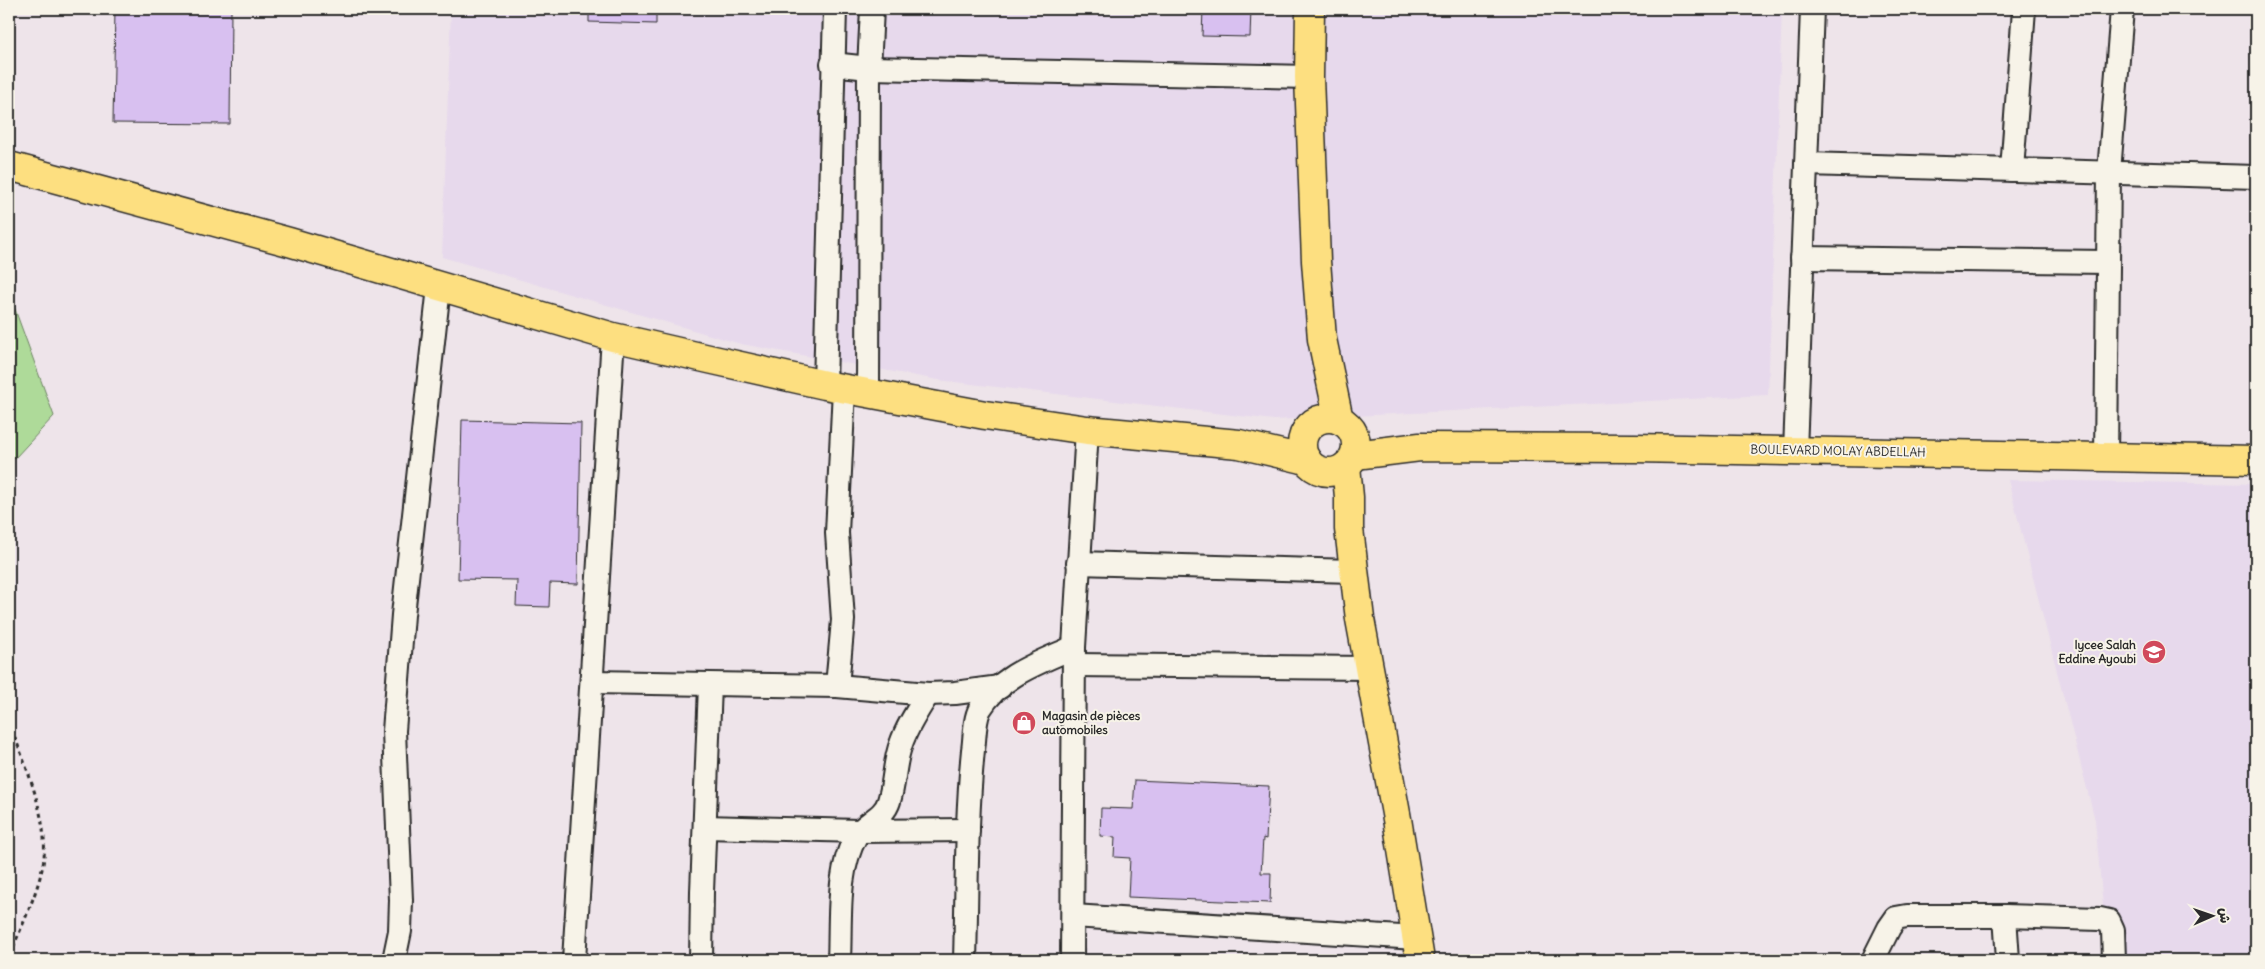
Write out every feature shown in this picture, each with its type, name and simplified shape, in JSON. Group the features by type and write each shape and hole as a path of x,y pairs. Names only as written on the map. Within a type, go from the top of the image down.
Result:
{"main road":[{"path":"1310,9 1309,77 1316,261 1335,498 1349,529 1353,572 1418,949"},
{"name":"BOULEVARD MOLAY ABDELLAH","path":"9,166 289,242 613,337 846,389 985,415 1088,430 1239,444 1795,451 2256,460"}],"street":[{"path":"835,9 832,64 846,389"},
{"path":"838,686 843,620 837,534 872,9"},
{"path":"1795,451 1812,9"},
{"path":"2012,170 2024,9"},
{"path":"2106,457 2109,172 2122,9"},
{"path":"832,64 869,68 1309,77"},
{"path":"1806,164 2256,177"},
{"path":"1802,258 2108,262"},
{"path":"394,960 400,931 401,900 394,731 403,615 439,287"},
{"path":"574,960 613,337"},
{"path":"1072,960 1074,656 1078,563 1088,430"},
{"path":"1078,563 1353,572"},
{"path":"965,960 968,830 972,765 979,710 1000,687 1028,667 1074,656 1370,668"},
{"path":"592,682 838,686 928,694 955,693 1000,687"},
{"path":"701,960 710,685"},
{"path":"839,960 843,876 849,849 859,831 875,820 889,802 900,745 928,694"},
{"path":"705,827 859,831 968,830"},
{"path":"1073,916 1418,949"},
{"path":"1873,960 1896,918 1907,916 2005,916 2100,919 2109,921 2113,930 2114,960"},
{"path":"2005,916 2008,960"}],"path":[{"path":"9,722 29,773 41,817 44,857 28,909 9,958"}],"shaded area":[{"path":"451,9 1782,9 1768,395 1274,420 938,380 741,344 442,257"},
{"name":"lycee Salah Eddine Ayoubi","path":"2008,480 2256,484 2256,960 2108,960 2095,820"}],"green space":[{"path":"9,293 54,416 15,458 9,455"}],"building":[{"path":"115,9 231,9 230,124 113,123"},
{"path":"589,9 656,9 656,24 589,22"},
{"path":"1203,9 1251,9 1250,37 1202,36"},
{"path":"462,420 581,423 578,584 550,583 549,607 516,606 517,580 458,579"},
{"path":"1135,780 1269,786 1266,839 1263,838 1261,873 1271,873 1270,903 1128,897 1130,858 1114,857 1115,837 1100,836 1101,808 1133,809"}],"place":[{"name":"lycee Salah Eddine Ayoubi","path":"2154,652"},
{"name":"Magasin de pièces automobiles","path":"1024,723"}]}
